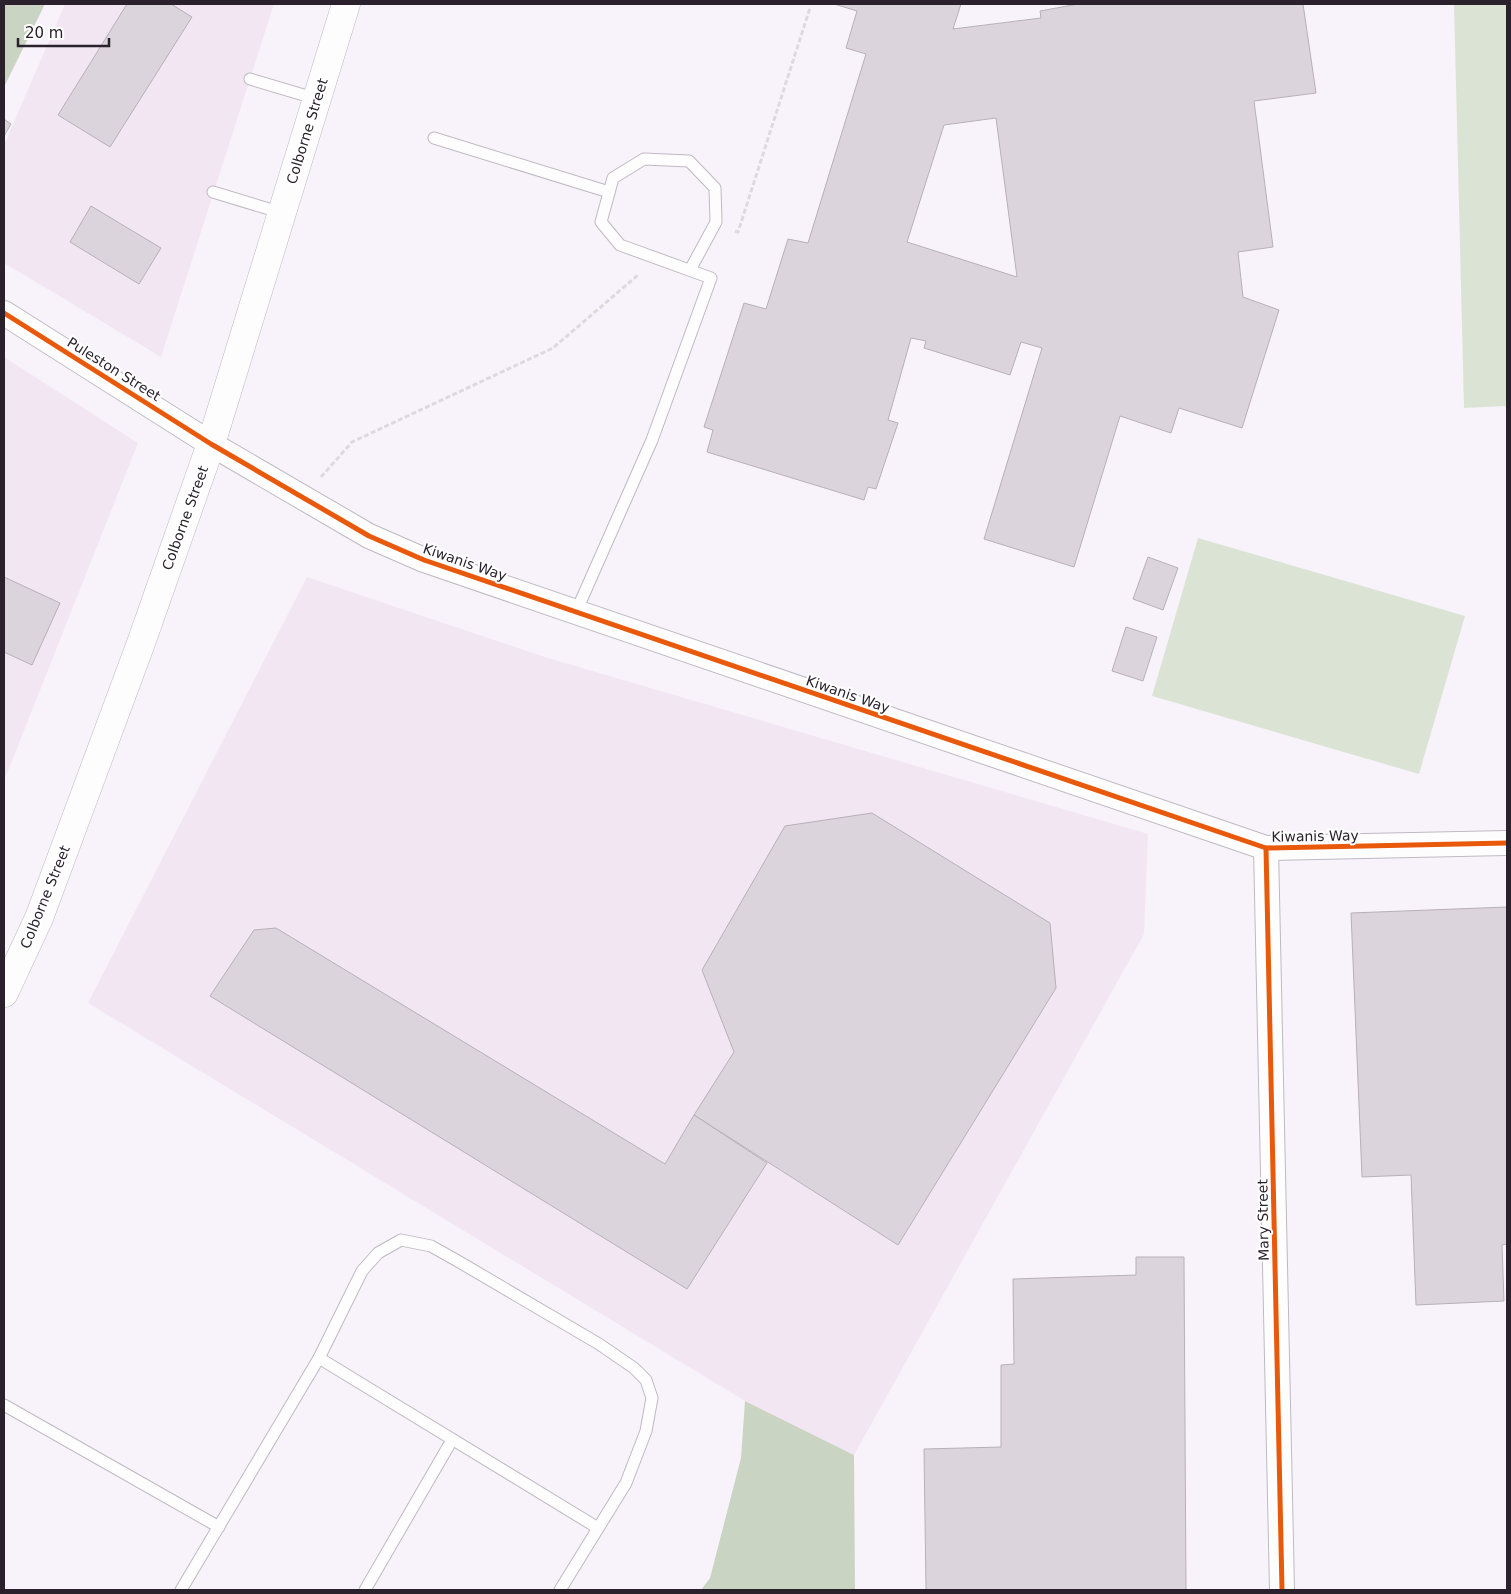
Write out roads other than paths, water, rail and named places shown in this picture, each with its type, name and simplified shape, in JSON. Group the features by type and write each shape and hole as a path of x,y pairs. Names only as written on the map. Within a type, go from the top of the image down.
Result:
{"main road":[{"name":"Colborne Street","path":"4,992 39,918 141,643 211,444 346,4"}],"street":[{"name":"Puleston Street","path":"4,313 211,444"},
{"name":"Kiwanis Way","path":"211,444 369,536 424,560 1266,848 1507,843"},
{"name":"Mary Street","path":"1266,848 1282,1590"}],"lane":[{"path":"250,79 317,99"},
{"path":"434,138 609,192"},
{"path":"576,612 652,440 711,278 620,245 601,222 613,178 644,159 689,161 716,188 716,222 690,270"},
{"path":"213,192 282,213"},
{"path":"181,1590 319,1358 362,1271 378,1253 401,1240 431,1246 599,1344 634,1368 646,1380 652,1398 646,1431 626,1483 560,1590"},
{"path":"319,1358 598,1528"},
{"path":"4,1405 219,1527"},
{"path":"365,1590 452,1440"}]}
